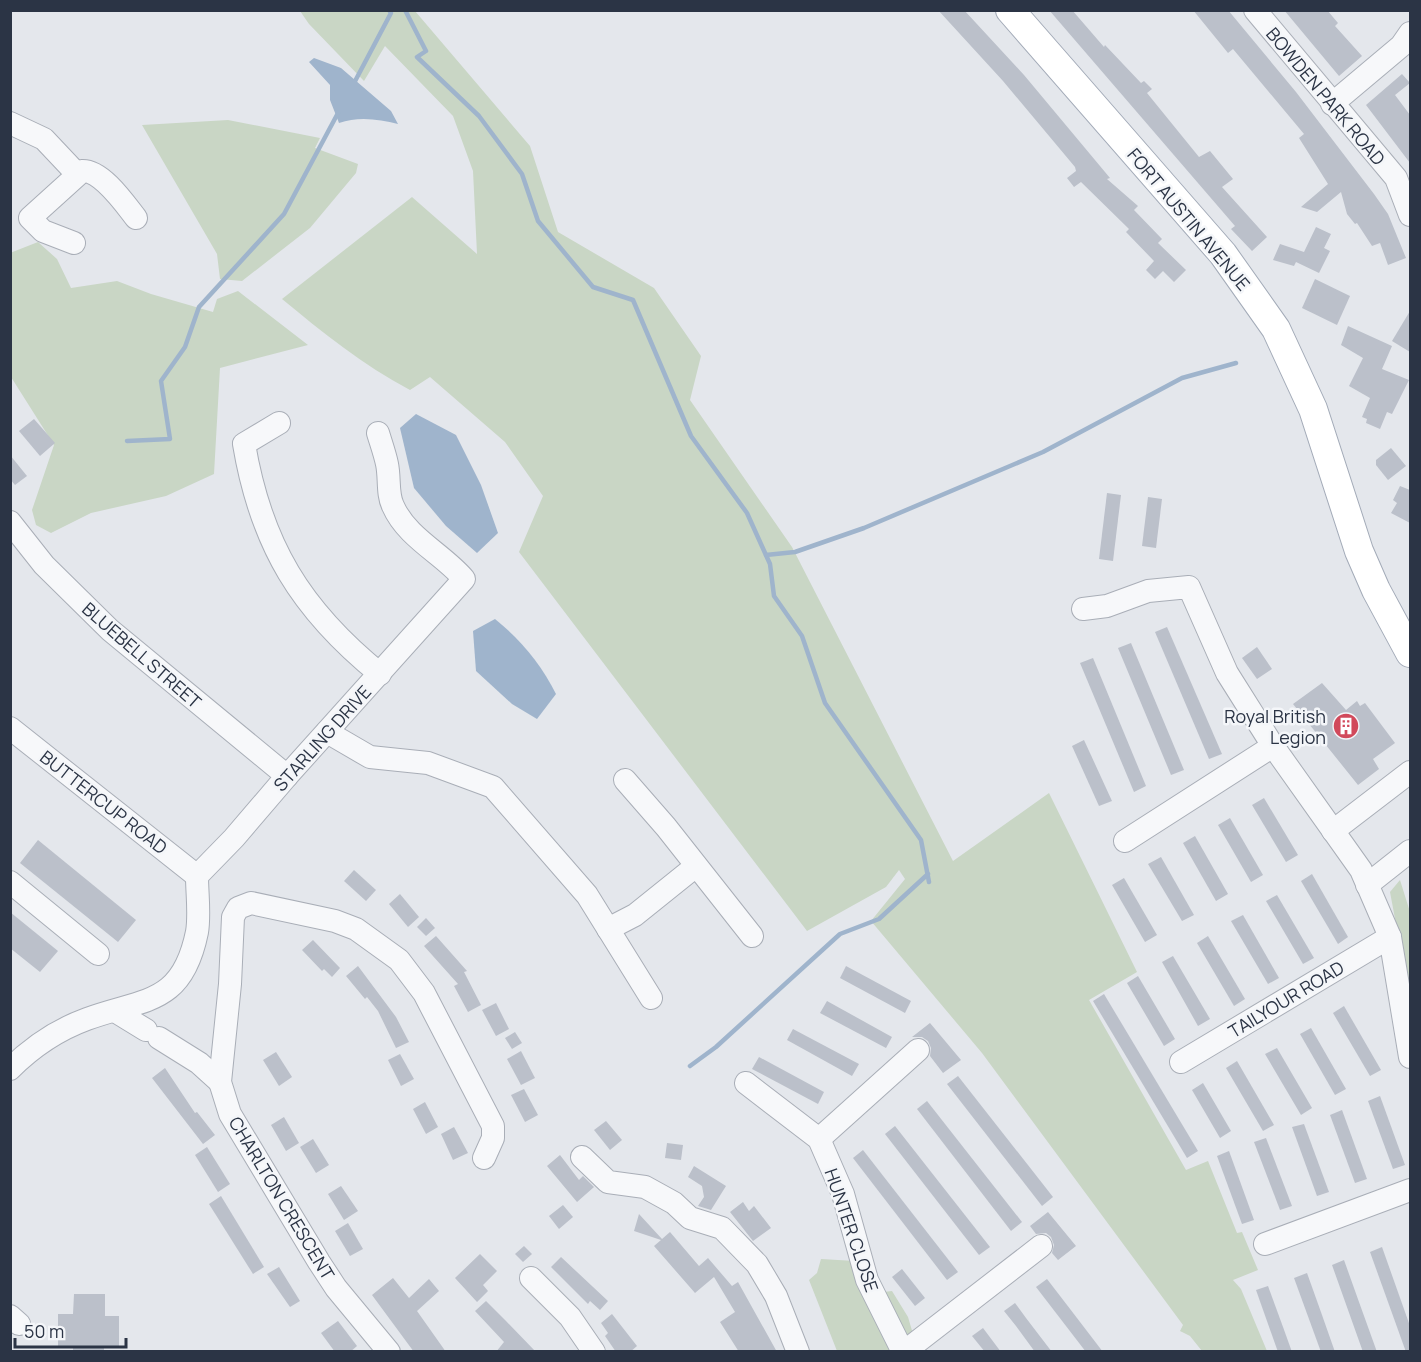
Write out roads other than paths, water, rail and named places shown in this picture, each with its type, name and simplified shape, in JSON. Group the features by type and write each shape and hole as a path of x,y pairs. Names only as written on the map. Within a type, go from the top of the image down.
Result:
{"main road":[{"name":"FORT AUSTIN AVENUE","path":"1010,10 1223,254 1276,329 1313,409 1359,551 1376,590 1410,652"}],"street":[{"name":"BOWDEN PARK ROAD","path":"1255,10 1396,178 1410,215"},
{"path":"1332,104 1401,46 1410,33"},
{"path":"10,123 44,139 77,174"},
{"path":"74,243 28,219 77,174 86,171 93,173 115,192 136,218"},
{"name":"STARLING DRIVE","path":"197,876 234,838 380,674 346,646 313,611 290,577 270,534 251,483 244,444 279,423"},
{"path":"378,433 388,465 391,503 396,512 421,542 453,565 464,579 380,674"},
{"name":"BLUEBELL STREET","path":"10,522 44,565 110,630 287,776"},
{"path":"1083,609 1107,606 1148,591 1189,586 1227,673 1273,746 1361,870 1390,937 1410,1057"},
{"name":"BUTTERCUP ROAD","path":"10,728 197,876"},
{"path":"327,732 370,757 428,763 493,787 587,895 651,998"},
{"path":"1125,841 1273,746"},
{"path":"1333,831 1410,772"},
{"path":"625,780 752,936"},
{"path":"1367,885 1410,851"},
{"path":"608,929 635,915 696,866"},
{"path":"10,1069 48,1036 87,1019 164,994 186,965 197,931 197,876"},
{"path":"10,882 98,954"},
{"name":"CHARLTON CRESCENT","path":"389,1352 319,1262 230,1114 219,1082 235,912 243,905 251,903 335,921 356,929 399,960 424,993 493,1126 493,1138 484,1158"},
{"name":"TAILYOUR ROAD","path":"1181,1061 1390,937"},
{"path":"115,1011 199,1063 219,1082"},
{"path":"819,1139 918,1050"},
{"name":"HUNTER CLOSE","path":"746,1083 819,1139 843,1194 867,1280 903,1352 1041,1246"},
{"path":"582,1157 608,1182 645,1187 657,1192 690,1218 722,1228 757,1264 776,1296 798,1352"},
{"path":"1265,1243 1410,1190"},
{"path":"531,1278 570,1317 594,1352"}],"water":[{"path":"314,58 341,68 391,111 398,124 368,119 354,119 339,123 330,100 330,85 309,62"},
{"path":"416,414 456,435 481,485 498,533 477,553 446,526 414,488 400,428"},
{"path":"495,619 530,653 556,694 537,719 512,704 476,671 473,631"}],"waterway":[{"path":"353,85 391,13 389,10"},
{"path":"405,10 426,51 417,57 479,116 522,174 538,221 593,287 633,300 691,436 747,513 770,564 774,596 802,636 825,703 921,840 929,882"},
{"path":"127,441 170,439 161,381 185,347 199,307 284,214 338,113"},
{"path":"766,555 795,552 864,528 1043,452 1182,378 1236,363"},
{"path":"690,1066 716,1047 840,934 879,919 928,874"}],"place":[{"name":"Royal British Legion","path":"1346,726"}]}
